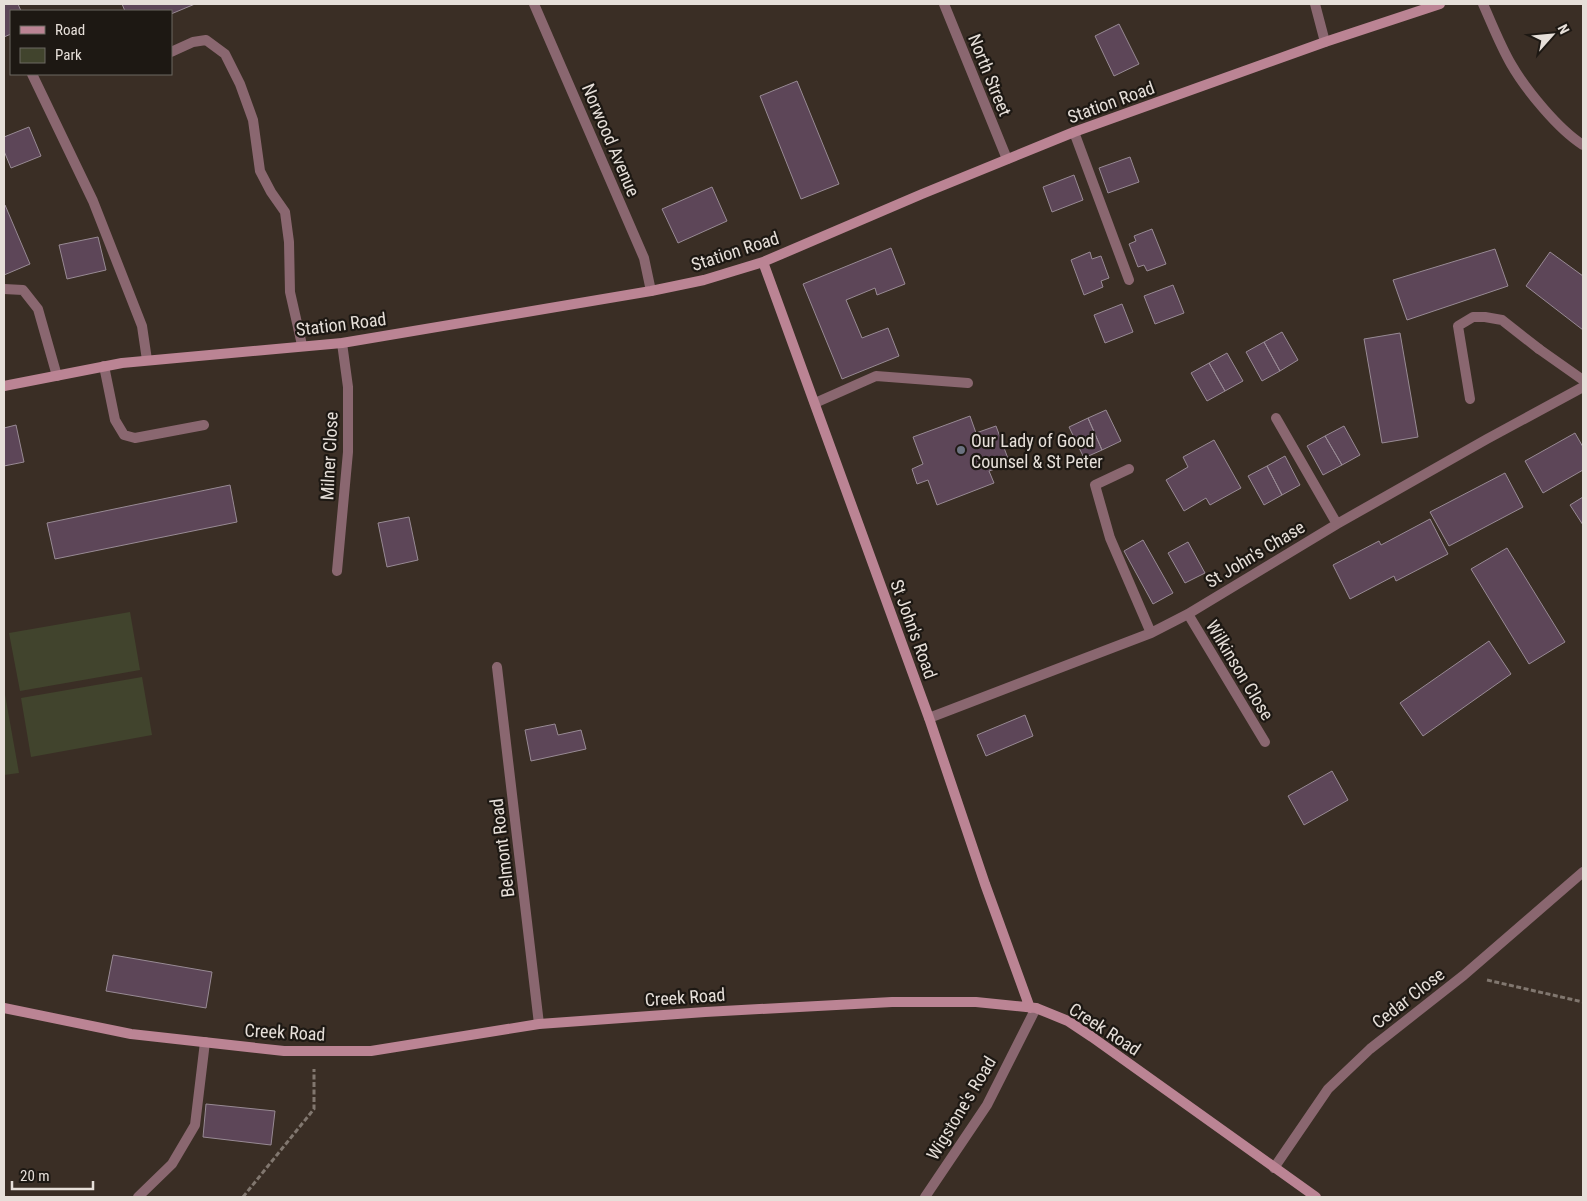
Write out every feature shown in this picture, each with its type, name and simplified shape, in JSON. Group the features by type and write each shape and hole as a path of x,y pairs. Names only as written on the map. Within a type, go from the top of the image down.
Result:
{"street":[{"name":"Norwood Avenue","path":"534,4 644,258 651,291"},
{"name":"North Street","path":"944,4 1007,159"},
{"path":"1315,4 1325,42"},
{"name":"Station Road","path":"4,386 104,366 147,360 342,343 651,291 704,280 763,262 1074,132 1325,42 1440,4"},
{"path":"1483,4 1511,65 1543,108 1572,138 1583,145"},
{"path":"172,52 193,42 206,40 225,54 240,84 253,120 260,171 271,192 286,212 290,292 302,345"},
{"path":"32,75 93,201 142,326 147,360"},
{"path":"1074,132 1129,280"},
{"name":"St John's Road","path":"763,262 929,718 985,884 1033,1008"},
{"path":"4,289 23,290 38,309 57,376"},
{"path":"1470,399 1458,326 1473,317 1502,320 1583,380"},
{"name":"Milner Close","path":"337,572 348,452 348,387 342,343"},
{"path":"104,366 114,420 124,435 135,438 204,424"},
{"path":"815,404 876,376 890,375 968,383"},
{"name":"St John's Chase","path":"929,718 1151,633 1188,614 1337,524 1583,387"},
{"path":"1276,418 1337,524"},
{"path":"1129,469 1094,485 1110,538 1151,633"},
{"name":"Wilkinson Close","path":"1188,614 1265,742"},
{"name":"Belmont Road","path":"497,668 539,1024"},
{"name":"Cedar Close","path":"1274,1168 1328,1089 1370,1048 1464,975 1583,872"},
{"name":"Creek Road","path":"4,1008 131,1034 284,1051 371,1051 539,1024 705,1012 892,1002 976,1002 1033,1008 1068,1020 1316,1197"},
{"name":"Wigstone's Road","path":"925,1197 987,1105 1033,1008"},
{"path":"138,1197 172,1164 195,1125 205,1042"}],"path":[{"path":"1464,975 1583,1002"},
{"path":"243,1197 314,1109 314,1051"}],"green space":[{"path":"130,612 140,670 20,691 9,633"},
{"path":"142,677 152,735 31,757 21,698"},
{"path":"4,689 19,773 4,775"}],"building":[{"path":"4,4 18,4 21,10 10,10 10,34 4,37"},
{"path":"122,4 195,4 172,14 172,10 125,10"},
{"path":"1119,24 1139,64 1114,76 1095,36"},
{"path":"797,81 839,184 801,199 760,96"},
{"path":"29,127 41,156 11,168 4,151 4,137"},
{"path":"1130,157 1139,182 1108,193 1099,168"},
{"path":"1074,175 1083,200 1052,212 1043,187"},
{"path":"712,187 727,221 678,243 662,209"},
{"path":"4,206 30,264 4,275"},
{"path":"1152,229 1166,264 1147,271 1144,265 1138,267 1129,244 1136,241 1134,236"},
{"path":"98,237 106,270 67,279 59,245"},
{"path":"891,248 905,284 877,295 875,288 846,300 862,338 888,328 899,356 842,379 803,284"},
{"path":"1495,249 1508,286 1407,320 1393,280"},
{"path":"1090,252 1092,259 1101,256 1109,278 1101,281 1103,287 1084,295 1071,260"},
{"path":"1550,252 1583,276 1583,330 1526,286"},
{"path":"1173,285 1184,313 1155,324 1144,296"},
{"path":"1122,304 1133,332 1105,343 1094,315"},
{"path":"1282,332 1298,360 1280,371 1264,342"},
{"path":"1400,333 1418,437 1382,443 1364,339"},
{"path":"1264,342 1280,371 1262,381 1246,352"},
{"path":"1227,353 1243,381 1225,391 1209,363"},
{"path":"1209,363 1225,391 1207,401 1191,373"},
{"path":"1106,410 1121,441 1102,450 1088,418"},
{"name":"Our Lady of Good Counsel & St Peter","path":"970,416 976,433 996,426 1010,464 989,471 994,483 937,505 928,480 917,484 912,469 923,464 913,437"},
{"path":"1088,418 1102,450 1084,458 1069,427"},
{"path":"16,425 24,462 4,466 4,428"},
{"path":"1344,426 1360,455 1342,465 1325,436"},
{"path":"1575,433 1583,447 1583,470 1543,493 1525,461"},
{"path":"1325,436 1342,465 1323,475 1307,446"},
{"path":"1214,440 1241,488 1210,505 1206,498 1184,511 1166,480 1188,467 1183,457"},
{"path":"1285,456 1300,485 1282,495 1267,466"},
{"path":"1267,466 1282,495 1264,505 1248,476"},
{"path":"1505,473 1523,507 1449,546 1430,512"},
{"path":"230,485 237,522 55,559 47,523"},
{"path":"1583,497 1583,525 1570,505"},
{"path":"409,517 418,560 387,567 378,523"},
{"path":"1430,519 1448,554 1396,581 1394,576 1350,599 1333,565 1379,541 1381,545"},
{"path":"1143,540 1173,593 1153,604 1124,551"},
{"path":"1188,542 1205,573 1185,583 1168,553"},
{"path":"1507,548 1565,642 1529,664 1471,569"},
{"path":"1489,641 1511,674 1423,736 1400,703"},
{"path":"1025,715 1033,736 986,756 977,735"},
{"path":"555,724 558,735 581,730 586,749 531,761 525,730"},
{"path":"1332,771 1348,800 1304,825 1288,796"},
{"path":"113,955 212,972 206,1008 106,991"},
{"path":"206,1104 275,1111 271,1145 203,1137"}],"place":[{"name":"Our Lady of Good Counsel & St Peter","path":"961,450"}]}
